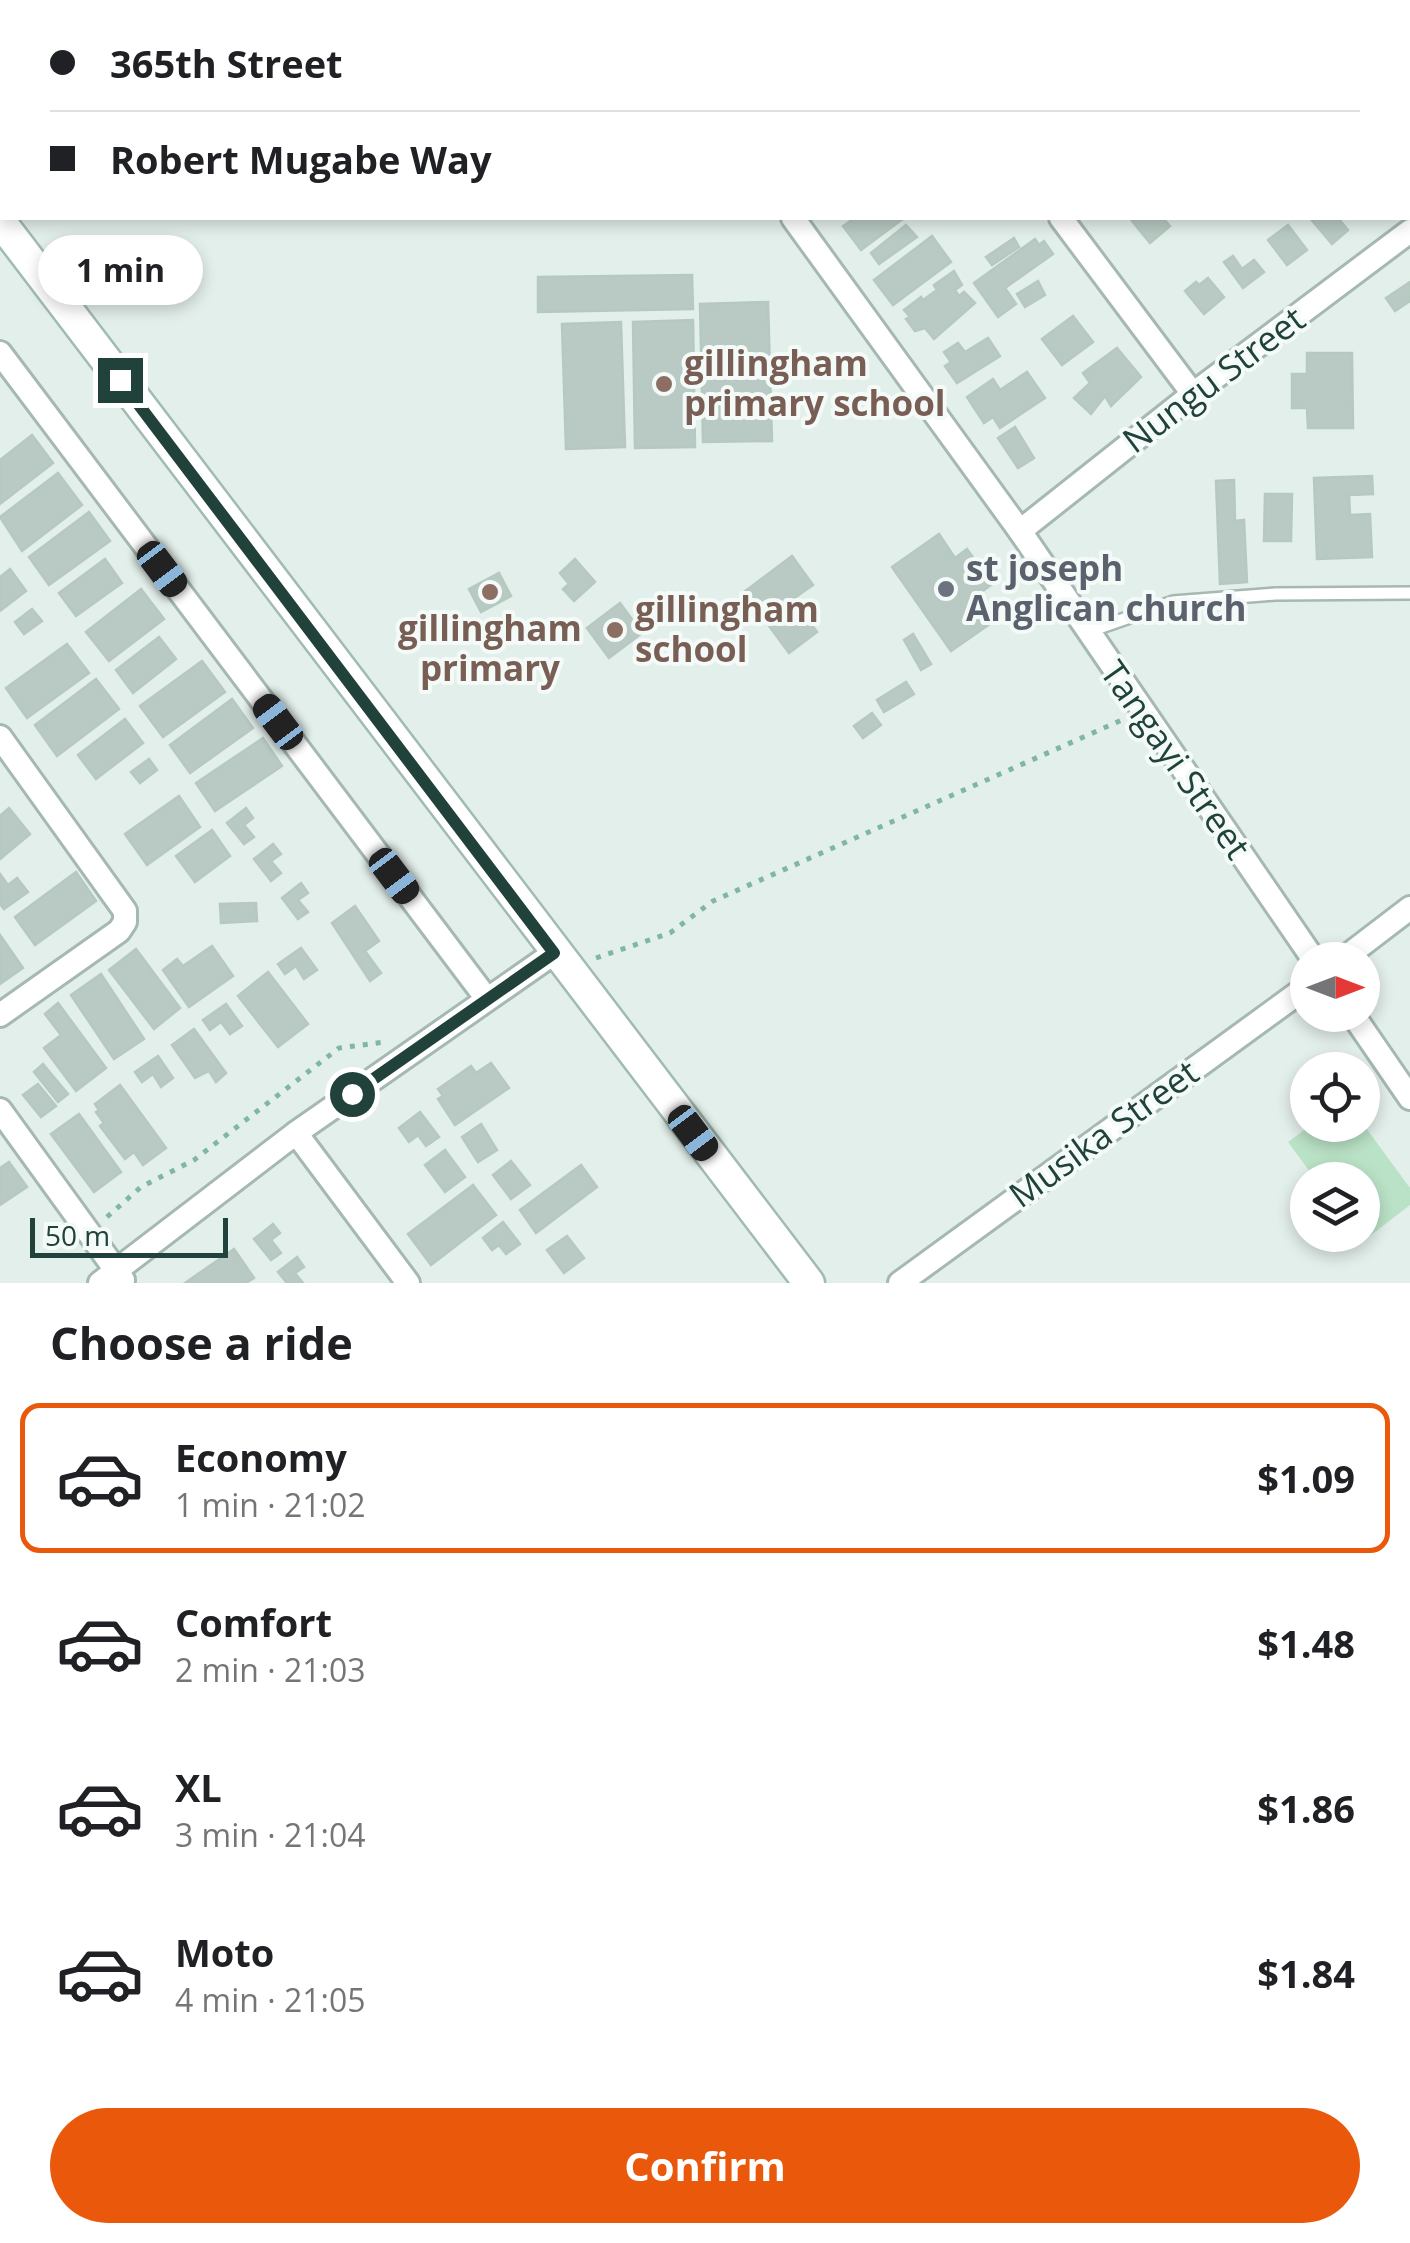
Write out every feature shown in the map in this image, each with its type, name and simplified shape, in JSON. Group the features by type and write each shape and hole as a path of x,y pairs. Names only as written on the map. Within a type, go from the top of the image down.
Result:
{"street":[{"name":"Tangayi Street","path":"793,220 1020,530 1302,942"},
{"path":"1063,220 1193,394"},
{"path":"0,222 808,1283"},
{"name":"Nungu Street","path":"1020,530 1410,231"},
{"path":"0,354 487,999"},
{"path":"0,737 125,910 125,922 119,932 0,1015"},
{"path":"1366,942 1410,908"},
{"path":"0,1110 90,1233 114,1279 296,1133 554,953"},
{"name":"Musika Street","path":"900,1283 1290,999"},
{"path":"1365,1032 1410,1098"},
{"path":"296,1133 408,1283"}],"lane":[{"path":"1087,632 1173,602 1275,594 1410,593"}],"path":[{"path":"554,953 585,962 670,933 713,901 1144,711"},
{"path":"90,1233 141,1187 194,1160 339,1048 437,1034"}],"green space":[{"path":"1288,1142 1376,1142 1410,1188 1410,1205 1380,1228 1380,1162 1303,1162"}],"building":[{"path":"852,220 901,220 861,250 843,226"},
{"path":"1165,220 1170,226 1150,243 1132,221"},
{"path":"1312,220 1340,220 1348,230 1332,244"},
{"path":"906,225 917,237 879,264 871,253"},
{"path":"1288,225 1307,250 1287,265 1268,240"},
{"path":"932,236 951,262 893,305 874,280"},
{"path":"1014,238 1019,247 992,265 986,257"},
{"path":"1035,239 1039,245 1044,241 1053,254 1005,288 1016,304 998,317 974,283"},
{"path":"1233,256 1242,269 1254,260 1264,272 1243,288 1224,262"},
{"path":"954,271 962,285 955,290 959,296 964,292 975,303 934,339 925,328 915,331 904,310 937,290 934,285"},
{"name":"gillingham primary school","path":"692,275 693,309 538,312 538,277"},
{"path":"1208,278 1224,297 1204,314 1185,291"},
{"path":"1038,281 1045,295 1025,307 1017,294"},
{"path":"1410,282 1410,301 1395,311 1386,298"},
{"path":"768,302 772,441 703,442 700,304"},
{"path":"1073,316 1093,342 1062,365 1042,339"},
{"name":"gillingham primary school","path":"693,320 695,447 635,448 633,322"},
{"name":"gillingham primary school","path":"621,322 625,447 566,449 562,324"},
{"path":"988,338 1000,356 957,383 945,366 951,362 944,352 958,343 965,352"},
{"path":"1117,348 1141,377 1111,406 1105,396 1091,414 1074,398 1090,383 1083,373"},
{"path":"1307,353 1352,353 1353,428 1308,428 1307,408 1292,408 1292,374 1307,374"},
{"path":"1027,372 1045,398 1000,428 993,417 984,423 967,397 993,379 1000,390"},
{"path":"1015,427 1034,458 1018,468 998,438"},
{"path":"32,435 53,463 0,504 0,460"},
{"path":"58,473 82,505 22,551 0,517"},
{"path":"1372,476 1373,494 1349,495 1350,515 1370,514 1372,557 1317,559 1314,478"},
{"path":"1234,480 1235,521 1244,520 1247,582 1220,584 1216,481"},
{"path":"1265,494 1292,494 1291,541 1264,541"},
{"path":"89,512 110,541 49,585 29,557"},
{"name":"st joseph Anglican church","path":"939,534 955,558 967,549 992,584 979,594 997,619 951,651 892,567"},
{"path":"792,556 813,585 793,599 817,632 789,653 744,592"},
{"path":"105,559 122,583 76,616 59,593"},
{"name":"gillingham school","path":"575,559 595,582 574,601 563,589 569,584 560,573"},
{"path":"10,569 26,591 0,611 0,577"},
{"name":"gillingham primary","path":"499,573 511,596 481,612 469,589"},
{"path":"141,589 164,619 109,661 86,632"},
{"name":"gillingham school","path":"620,603 642,633 609,658 587,628"},
{"path":"32,609 42,621 24,634 15,622"},
{"path":"913,634 931,664 921,670 904,640"},
{"path":"159,637 176,659 133,693 116,670"},
{"path":"67,644 89,673 27,718 6,688"},
{"path":"202,661 225,692 163,737 140,706"},
{"path":"96,679 119,709 57,756 35,725"},
{"path":"906,682 914,694 884,712 877,700"},
{"path":"232,699 253,728 190,773 170,745"},
{"path":"872,713 881,725 863,738 854,726"},
{"path":"125,719 143,743 96,779 78,755"},
{"path":"263,738 282,766 215,811 196,783"},
{"path":"149,759 157,770 140,783 131,772"},
{"path":"179,796 200,827 147,865 125,834"},
{"path":"9,808 30,834 0,859 0,816"},
{"path":"246,808 253,818 244,825 254,837 244,844 227,823"},
{"path":"212,830 230,856 195,882 176,856"},
{"path":"273,844 281,854 271,861 281,873 271,881 254,859"},
{"path":"76,872 96,901 35,945 15,917"},
{"path":"0,874 8,885 17,878 28,892 4,909 0,904"},
{"path":"301,883 308,893 298,900 308,912 298,919 282,898"},
{"path":"256,903 257,921 221,923 220,904"},
{"path":"355,906 379,941 365,951 381,973 370,981 332,923"},
{"path":"0,935 23,968 0,984"},
{"path":"212,946 233,976 189,1007 163,970 177,959 183,966"},
{"path":"301,948 317,970 304,979 296,966 285,974 278,964"},
{"path":"136,949 180,1008 154,1029 109,970"},
{"path":"268,972 308,1024 278,1047 238,996"},
{"path":"101,974 144,1039 114,1059 71,995"},
{"path":"58,1003 106,1068 76,1091 44,1048 61,1035 45,1014"},
{"path":"226,1004 242,1026 230,1034 221,1022 210,1030 203,1020"},
{"path":"194,1029 226,1073 216,1082 209,1071 195,1078 172,1045"},
{"path":"158,1056 173,1078 161,1087 153,1074 142,1082 135,1072"},
{"path":"491,1063 509,1088 455,1125 438,1099 443,1096 438,1089 471,1066 476,1073"},
{"path":"43,1064 68,1094 58,1102 34,1072"},
{"path":"38,1084 56,1106 41,1117 23,1095"},
{"path":"120,1085 166,1148 143,1165 134,1152 125,1159 100,1126 104,1123 95,1104"},
{"path":"420,1112 439,1137 426,1146 418,1135 409,1142 399,1128"},
{"path":"79,1114 121,1172 94,1192 51,1134"},
{"path":"481,1124 497,1150 478,1162 462,1137"},
{"path":"445,1150 465,1177 445,1192 425,1165"},
{"path":"511,1161 530,1185 511,1199 493,1175"},
{"path":"9,1162 27,1187 0,1205 0,1168"},
{"path":"581,1165 597,1187 536,1233 520,1210"},
{"path":"473,1185 496,1215 431,1265 408,1234"},
{"path":"503,1222 520,1244 506,1254 499,1245 492,1250 483,1238"},
{"path":"273,1224 280,1233 271,1240 281,1253 271,1260 254,1239"},
{"path":"567,1236 584,1258 564,1273 547,1250"},
{"path":"234,1249 254,1278 246,1283 185,1283"},
{"path":"297,1257 304,1267 295,1273 303,1283 287,1283 278,1272"}],"place":[{"name":"gillingham primary school","path":"664,384"},
{"name":"st joseph Anglican church","path":"946,589"},
{"name":"gillingham primary","path":"490,592"},
{"name":"gillingham school","path":"615,630"}],"route":[{"path":"120,380 554,953 352,1094"}]}
